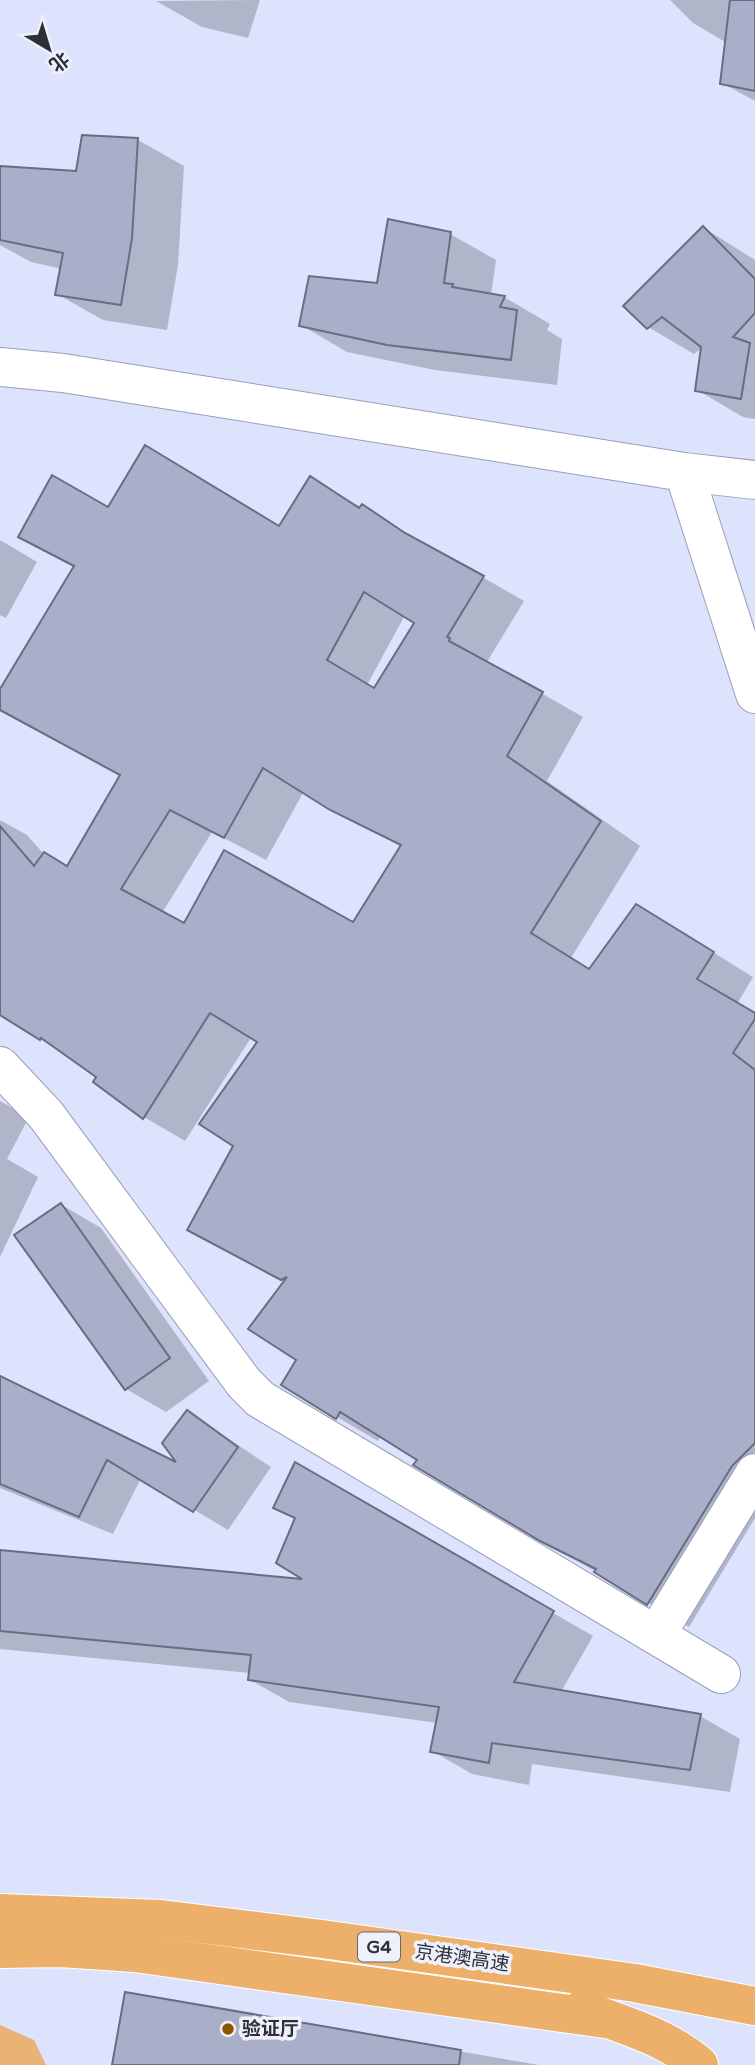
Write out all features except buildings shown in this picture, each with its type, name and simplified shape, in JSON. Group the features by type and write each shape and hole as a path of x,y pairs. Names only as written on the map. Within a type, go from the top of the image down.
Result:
{"highway":[{"name":"京港澳高速","path":"0,1913 161,1919 635,1983 755,2006"},
{"path":"0,1949 60,1948 135,1953 605,2018"},
{"path":"468,1959 605,2018 647,2032 679,2048 699,2065"}],"street":[{"path":"0,367 76,375 684,472 755,480"},
{"path":"684,472 755,694"},
{"path":"0,1066 46,1115 244,1383 261,1399 721,1674"},
{"path":"656,1635 755,1473"}],"shaded area":[{"path":"0,2025 34,2040 46,2065 0,2065"}],"place":[{"name":"验证厅","path":"228,2029"}]}
